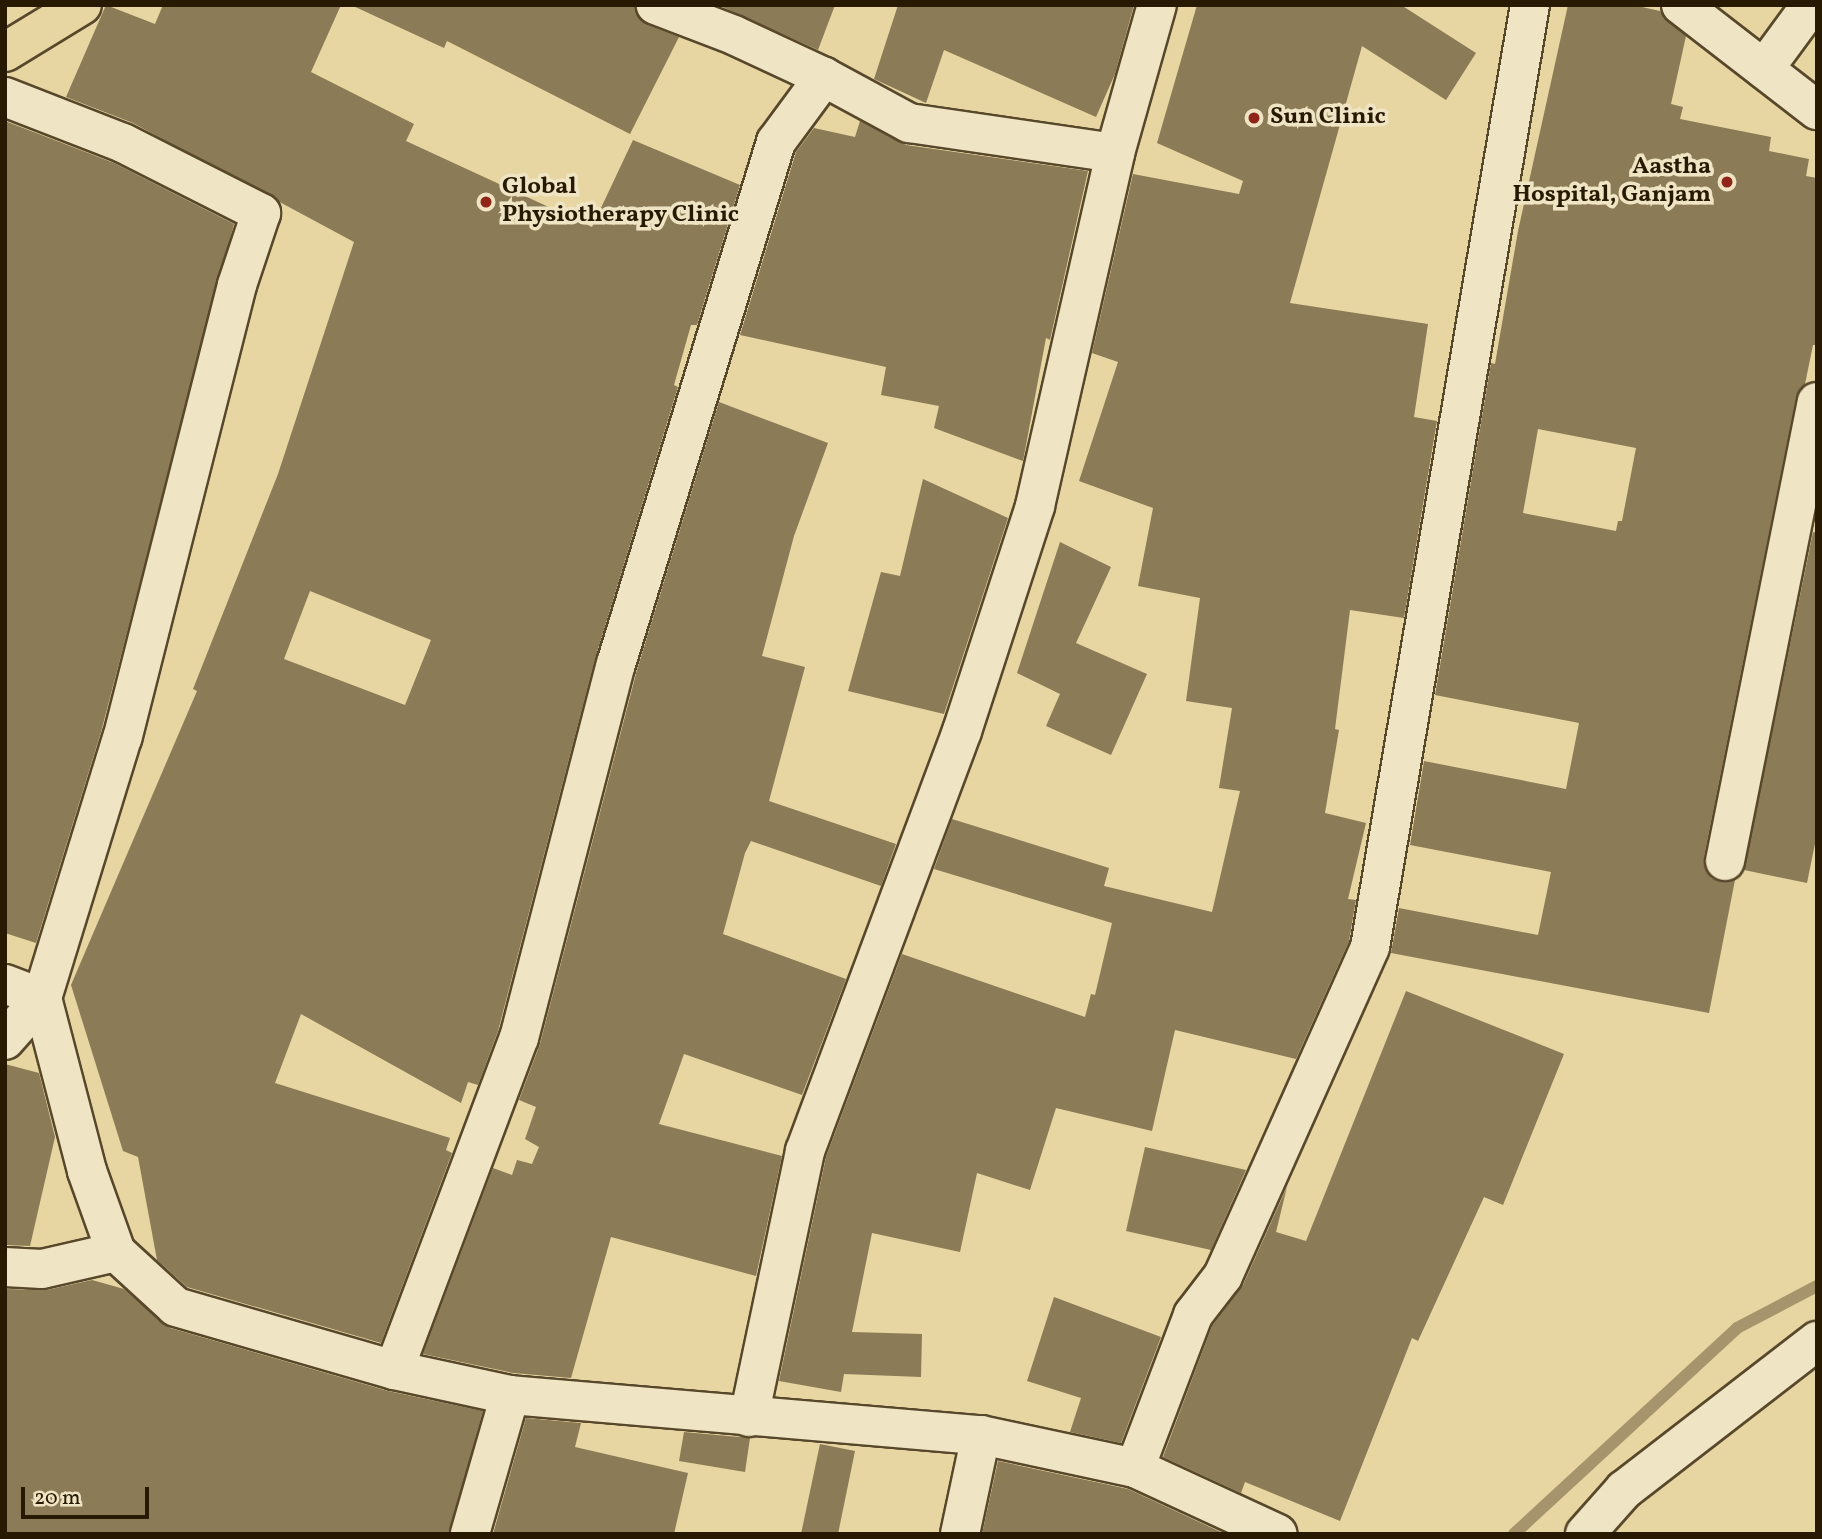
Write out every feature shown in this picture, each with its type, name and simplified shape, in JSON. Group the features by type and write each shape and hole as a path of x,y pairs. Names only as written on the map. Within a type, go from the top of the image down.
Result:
{"highway":[{"path":"5,52 82,5"}],"street":[{"path":"656,5 734,35 824,77 909,123 1115,153"},
{"path":"749,1417 805,1151 962,731 1035,506 1115,153 1157,5"},
{"path":"1135,1468 1193,1315 1223,1276 1370,947 1530,5"},
{"path":"1681,5 1817,110"},
{"path":"1764,69 1811,5"},
{"path":"394,1370 519,1038 616,664 776,142 824,77"},
{"path":"5,97 123,143 261,213 237,285 122,738 42,998 5,1040"},
{"path":"1725,861 1817,402"},
{"path":"5,984 42,998"},
{"path":"42,998 87,1171 116,1252 176,1307 394,1370 510,1395 981,1435 1135,1468 1278,1534"},
{"path":"5,1267 42,1269 116,1252"},
{"path":"1585,1534 1624,1490 1817,1341"},
{"path":"470,1534 510,1395"},
{"path":"960,1534 981,1435"}],"building":[{"path":"106,5 155,24 163,5 341,5 311,72 414,124 406,141 592,227 633,140 740,185 697,325 691,325 674,385 678,387 595,659 498,1031 478,1085 468,1082 461,1103 301,1014 275,1083 450,1138 446,1150 452,1153 381,1343 187,1287 157,1260 138,1157 123,1151 71,985 197,691 193,689 278,474 354,242 133,123 66,97","holes":["310,591 431,640 405,705 284,659"]},
{"path":"351,5 635,5 639,18 648,25 679,37 630,134 447,41 444,48"},
{"path":"718,5 835,5 818,50"},
{"path":"898,5 1134,5 1115,74 1096,117 944,50 926,103 874,79"},
{"path":"1197,5 1401,5 1476,53 1446,100 1362,46 1290,303 1428,324 1414,417 1437,421 1404,618 1350,610 1335,729 1339,730 1325,813 1366,823 1348,899 1356,900 1349,941 1296,1059 1175,1030 1152,1131 1056,1108 1030,1190 977,1173 960,1252 872,1233 852,1332 922,1334 921,1377 844,1374 841,1392 779,1381 826,1157 902,954 1085,1017 1091,994 1095,995 1112,923 934,869 952,819 1109,868 1104,886 1212,912 1240,791 1219,788 1232,708 1186,701 1200,598 1138,586 1153,508 1079,481 1118,362 1092,353 1133,174 1239,194 1243,181 1157,143"},
{"path":"1568,5 1633,5 1660,11 1686,36 1671,104 1683,107 1680,119 1771,137 1769,151 1809,159 1806,176 1817,178 1817,345 1813,345 1805,384 1796,398 1704,857 1711,878 1721,882 1735,880 1709,1013 1391,953 1399,908 1538,935 1551,872 1410,845 1424,761 1566,789 1579,723 1435,695 1491,363 1495,364 1518,231","holes":["1538,429 1636,448 1622,521 1618,521 1616,531 1523,513"]},
{"path":"5,121 114,163 234,224 101,732 36,943 5,933"},
{"path":"860,121 906,145 1088,171 1050,340 1046,338 1023,461 934,428 939,406 881,395 886,367 740,335 796,152 814,128 855,137"},
{"path":"719,402 828,443 794,536 762,656 805,667 769,801 896,844 881,886 751,841 745,853 723,934 846,979 802,1095 684,1054 659,1124 782,1156 756,1276 611,1237 571,1378 513,1373 423,1354 493,1168 512,1175 517,1160 532,1164 539,1147 525,1139 536,1107 519,1100 540,1044 637,670"},
{"path":"923,479 1008,518 944,714 848,691 881,572 900,576"},
{"path":"1813,532 1817,533 1817,834 1807,883 1744,870"},
{"path":"1060,542 1111,567 1076,643 1147,674 1111,755 1046,726 1060,694 1017,673"},
{"path":"1406,991 1564,1054 1503,1205 1484,1197 1418,1341 1412,1338 1340,1521 1245,1482 1241,1493 1163,1457 1212,1326 1243,1285 1287,1187 1276,1232 1306,1241"},
{"path":"5,1064 39,1073 55,1137 30,1246 5,1245"},
{"path":"1145,1147 1246,1170 1211,1250 1126,1231"},
{"path":"92,1280 124,1289 170,1328 388,1391 483,1411 449,1534 5,1534 5,1289 47,1290"},
{"path":"1054,1297 1161,1337 1121,1443 1070,1432 1081,1398 1027,1381"},
{"path":"526,1418 581,1423 575,1447 688,1473 674,1534 493,1534"},
{"path":"684,1432 750,1438 745,1472 679,1461"},
{"path":"820,1444 855,1451 838,1534 801,1534"},
{"path":"998,1461 1128,1489 1225,1534 982,1534"}],"waterway":[{"path":"1514,1534 1737,1328 1817,1286"}],"place":[{"name":"Sun Clinic","path":"1254,118"},
{"name":"Aastha Hospital, Ganjam","path":"1727,182"},
{"name":"Global Physiotherapy Clinic","path":"486,202"}]}
